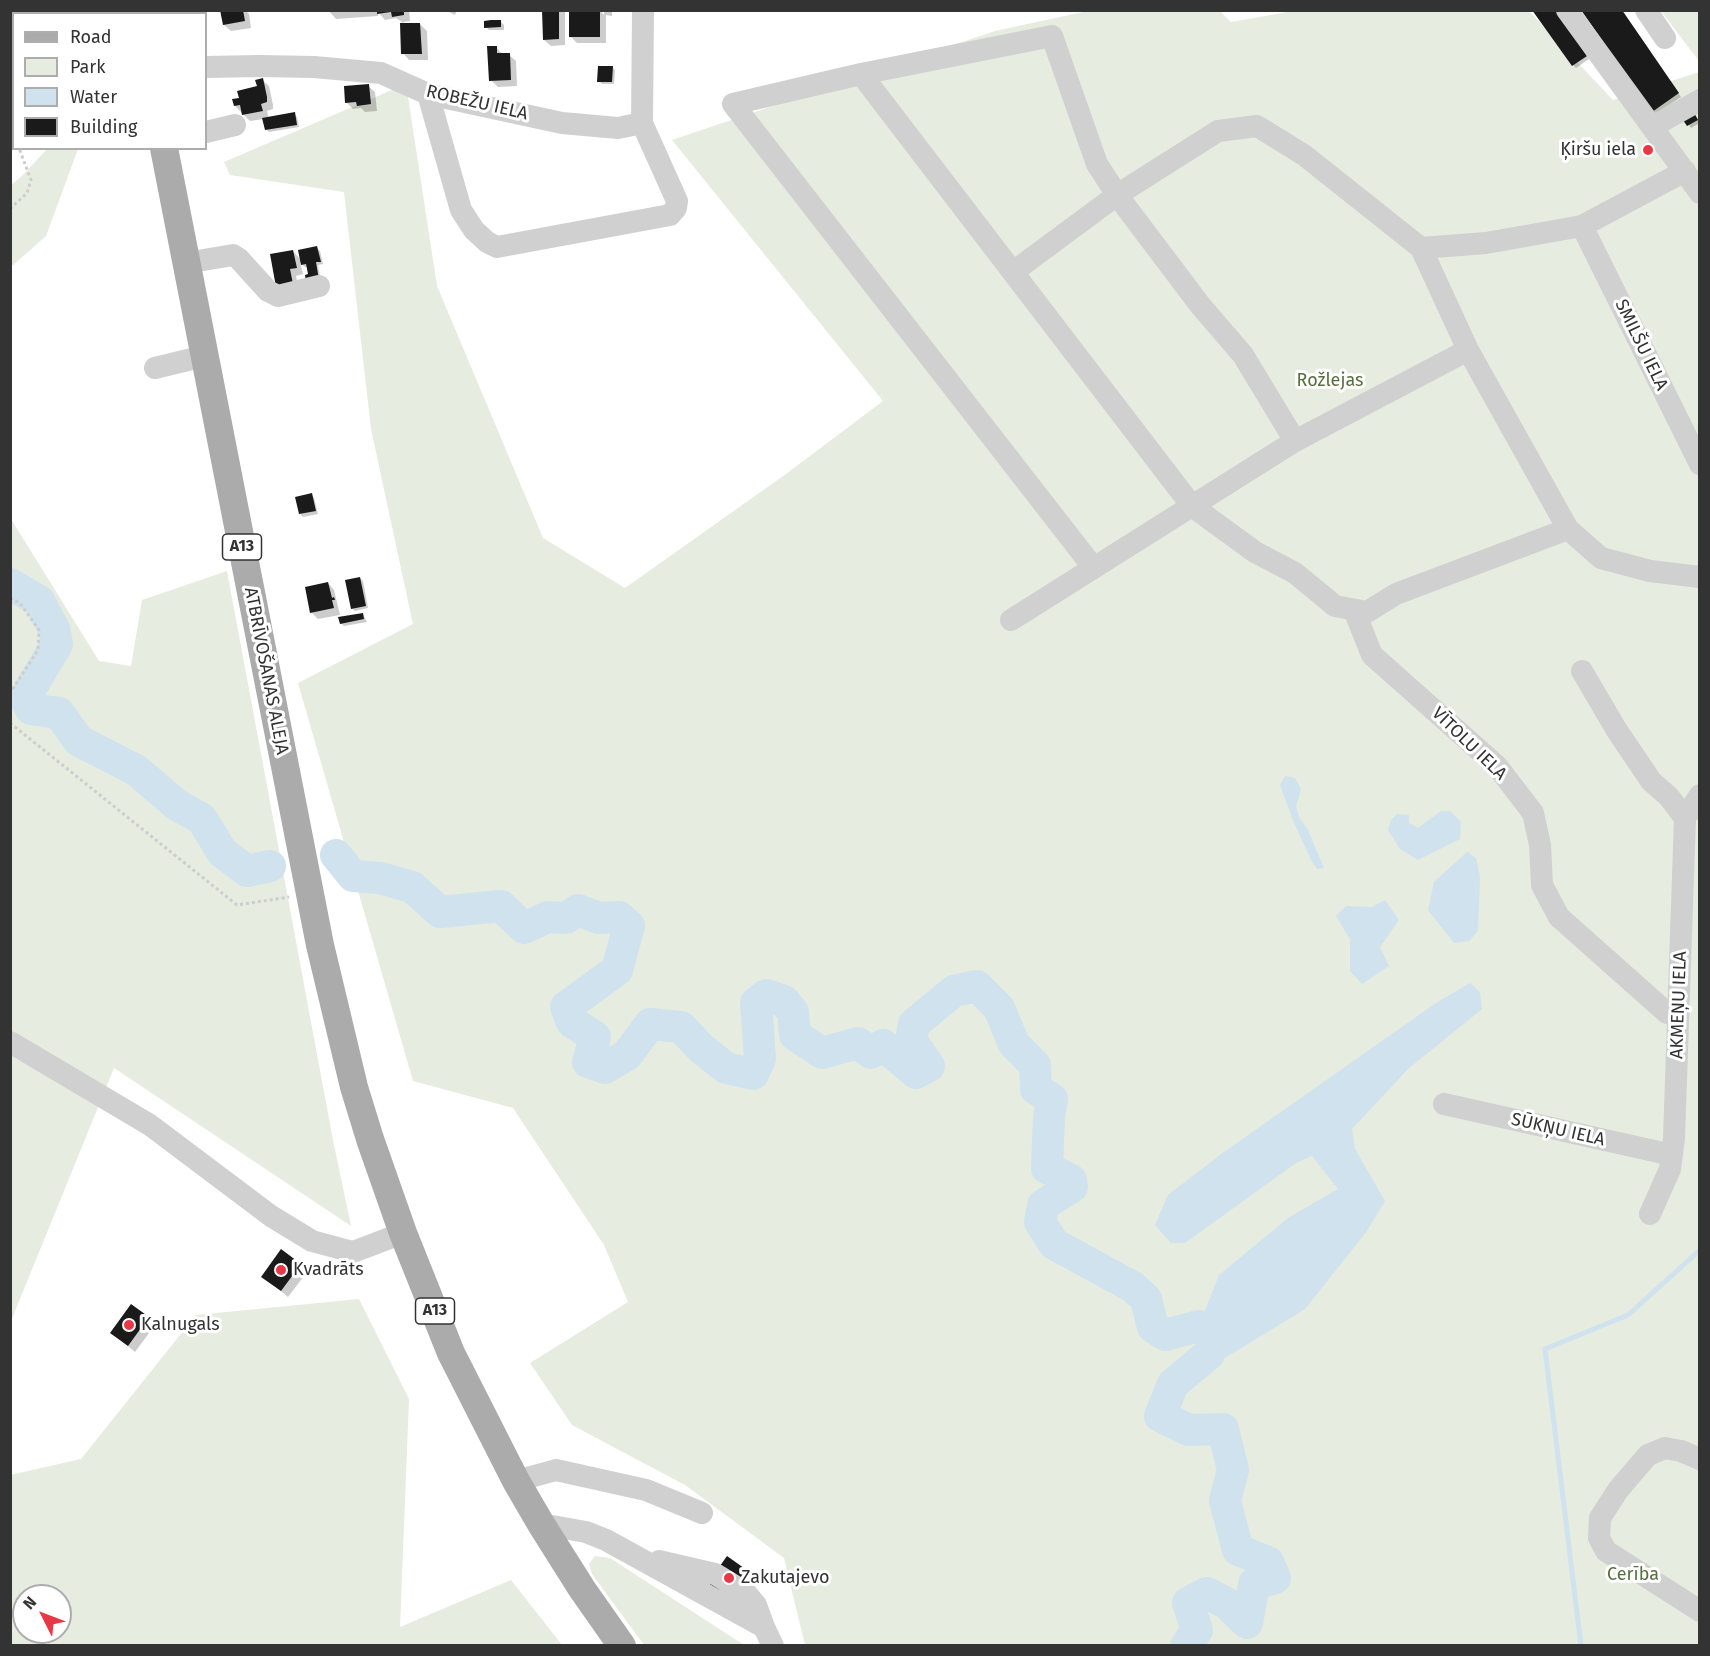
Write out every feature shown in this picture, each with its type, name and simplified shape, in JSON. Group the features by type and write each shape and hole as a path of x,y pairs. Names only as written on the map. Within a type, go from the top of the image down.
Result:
{"main road":[{"name":"ATBRĪVOŠANAS ALEJA","path":"164,150 320,945 354,1087 403,1233"},
{"name":"A13","path":"403,1233 451,1353 516,1481 582,1589 622,1646"}],"street":[{"path":"1567,10 1700,192"},
{"path":"1646,10 1665,38"},
{"path":"428,94 461,210 474,230 487,242 497,247 670,215 676,208 677,201 642,123 648,11"},
{"path":"1093,567 733,104 861,74 1052,36 1097,164 1117,195 1200,305 1243,356 1295,441"},
{"name":"ROBEŽU IELA","path":"207,67 303,67 381,73 428,94 562,123 618,128 642,123"},
{"path":"861,74 1192,506 1255,552 1296,573 1335,606 1367,612 1396,594 1568,529"},
{"path":"1652,127 1700,100"},
{"path":"207,132 235,125"},
{"path":"1013,272 1117,195 1218,131 1257,126 1304,155 1421,248 1468,350 1568,529 1601,558 1650,571 1700,577"},
{"path":"1421,248 1486,243 1582,226 1685,171"},
{"name":"SMILŠU IELA","path":"1582,226 1700,464"},
{"path":"186,262 233,255 239,258 268,291 278,296 318,286"},
{"path":"1011,620 1295,441 1468,350"},
{"path":"155,368 204,356"},
{"name":"VĪTOLU IELA","path":"1354,610 1371,655 1497,766 1533,813 1540,845 1542,885 1559,916 1667,1013 1679,1011"},
{"path":"1582,671 1616,729 1651,781 1669,796 1685,818 1700,795"},
{"name":"AKMEŅU IELA","path":"1650,1214 1670,1169 1672,1155 1685,818"},
{"path":"10,1042 150,1125 271,1216 312,1241 353,1251 403,1233"},
{"name":"SŪKŅU IELA","path":"1444,1104 1672,1155"},
{"path":"1700,1459 1681,1450 1665,1448 1648,1455 1618,1490 1600,1518 1599,1538 1606,1551 1700,1611"},
{"path":"516,1481 556,1470 646,1490 702,1513"},
{"path":"541,1524 586,1532 606,1540 768,1636"}],"path":[{"path":"10,209 27,193 31,180 20,150"},
{"path":"10,598 20,603 39,630 38,650 10,693"},
{"path":"10,723 237,905 290,897"}],"green space":[{"path":"1299,10 1529,11 1613,100 1699,72 1699,1645 805,1645 784,1558 685,1485 572,1425 530,1363 628,1302 604,1245 513,1108 413,1081 298,683 413,624 371,429 344,192 230,175 224,162 406,84 437,286 543,538 625,588 786,474 883,401 672,140 995,31 1088,11 1220,11 1231,22"},
{"path":"1661,11 1699,11 1699,61"},
{"path":"46,150 78,150 46,236 11,267 11,185"},
{"path":"11,519 99,661 131,666 142,600 227,571 351,1226 114,1068 11,1321"},
{"path":"359,1299 409,1399 400,1627 511,1580 562,1645 11,1645 10,1475 81,1459 196,1315"},
{"path":"595,1556 610,1558 744,1645 644,1645 592,1574 589,1564"}],"water":[{"path":"1285,776 1295,778 1301,789 1296,806 1299,817 1308,830 1324,868 1317,869 1311,860 1293,820 1280,785"},
{"path":"1441,811 1450,811 1461,822 1460,839 1418,860 1400,849 1388,830 1391,820 1397,814 1409,815 1409,823 1418,828"},
{"path":"1467,852 1476,858 1480,877 1478,931 1469,941 1454,943 1428,910 1434,882"},
{"path":"1385,900 1399,920 1380,947 1389,966 1362,984 1350,971 1350,939 1336,916 1346,906 1372,907"},
{"path":"1470,983 1480,992 1482,1009 1408,1069 1352,1129 1355,1149 1385,1201 1367,1231 1305,1309 1225,1358 1209,1354 1214,1339 1199,1326 1219,1275 1288,1218 1338,1189 1312,1156 1296,1163 1185,1243 1171,1243 1155,1225 1168,1195 1224,1152 1436,1003"}],"building":[{"path":"16,10 52,10 49,12 16,12"},
{"path":"220,10 243,10 245,21 223,25"},
{"path":"377,10 404,10 404,15 392,17 391,12 377,14"},
{"path":"542,10 559,10 559,39 543,40"},
{"path":"569,10 600,10 600,37 569,37"},
{"path":"1532,10 1556,10 1587,56 1572,66"},
{"path":"1581,10 1622,10 1679,93 1652,112"},
{"path":"501,20 501,27 484,28 484,21"},
{"path":"400,23 420,23 422,54 401,54"},
{"path":"487,46 497,46 497,53 510,53 511,80 489,81"},
{"path":"598,66 613,66 612,82 597,82"},
{"path":"263,78 267,102 261,104 263,111 242,115 240,105 234,106 232,99 239,98 237,91 257,86 255,80"},
{"path":"369,84 371,104 357,106 356,102 345,103 344,86"},
{"path":"1691,107 1698,120 1687,126 1679,114"},
{"path":"295,112 297,125 265,130 262,118"},
{"path":"317,246 321,262 316,262 319,280 306,283 305,275 308,274 306,264 301,265 298,250"},
{"path":"293,250 297,268 290,269 293,284 276,287 270,254"},
{"path":"312,493 316,511 299,514 295,497"},
{"path":"360,577 366,606 351,609 345,580"},
{"path":"328,582 332,598 334,597 335,600 332,600 334,608 310,613 305,587"},
{"path":"363,613 364,619 340,624 338,617"},
{"name":"Kvadrāts","path":"281,1249 301,1264 281,1291 261,1277"},
{"name":"Kalnugals","path":"131,1304 149,1317 128,1346 110,1333"},
{"name":"Zakutajevo","path":"727,1556 751,1573 732,1600 708,1583"}],"waterway":[{"path":"10,584 39,601 54,629 57,644 25,698 31,709 59,713 79,741 136,770 177,805 202,819 222,852 247,871 270,866"},
{"path":"336,855 353,876 380,878 412,887 440,912 501,906 524,928 548,917 566,918 578,910 599,918 619,917 629,926 617,970 566,1007 572,1022 595,1037 588,1062 605,1068 627,1055 650,1024 681,1027 701,1048 726,1068 753,1074 760,1059 756,1003 766,995 784,1001 793,1012 795,1035 822,1053 858,1043 871,1053 883,1045 916,1073 929,1066 911,1040 914,1024 954,991 977,986 999,1008 1014,1044 1035,1065 1036,1089 1052,1099 1047,1168 1071,1180 1072,1187 1043,1205 1040,1222 1054,1244 1133,1287 1146,1299 1153,1327 1165,1335 1199,1326 1214,1339 1209,1354 1173,1384 1160,1416 1189,1430 1223,1429 1233,1470 1225,1501 1238,1550 1268,1562 1275,1578 1254,1584 1247,1623 1226,1603 1207,1593 1188,1603 1197,1630 1186,1646"},
{"path":"1581,1646 1545,1349 1628,1315 1700,1250"}],"place":[{"name":"Ķiršu iela","path":"1648,150"},
{"name":"Kvadrāts","path":"281,1270"},
{"name":"Kalnugals","path":"129,1325"},
{"name":"Zakutajevo","path":"729,1578"}],"park label":[{"name":"Rožlejas","path":"1330,381"},
{"name":"Cerība","path":"1633,1575"}]}
